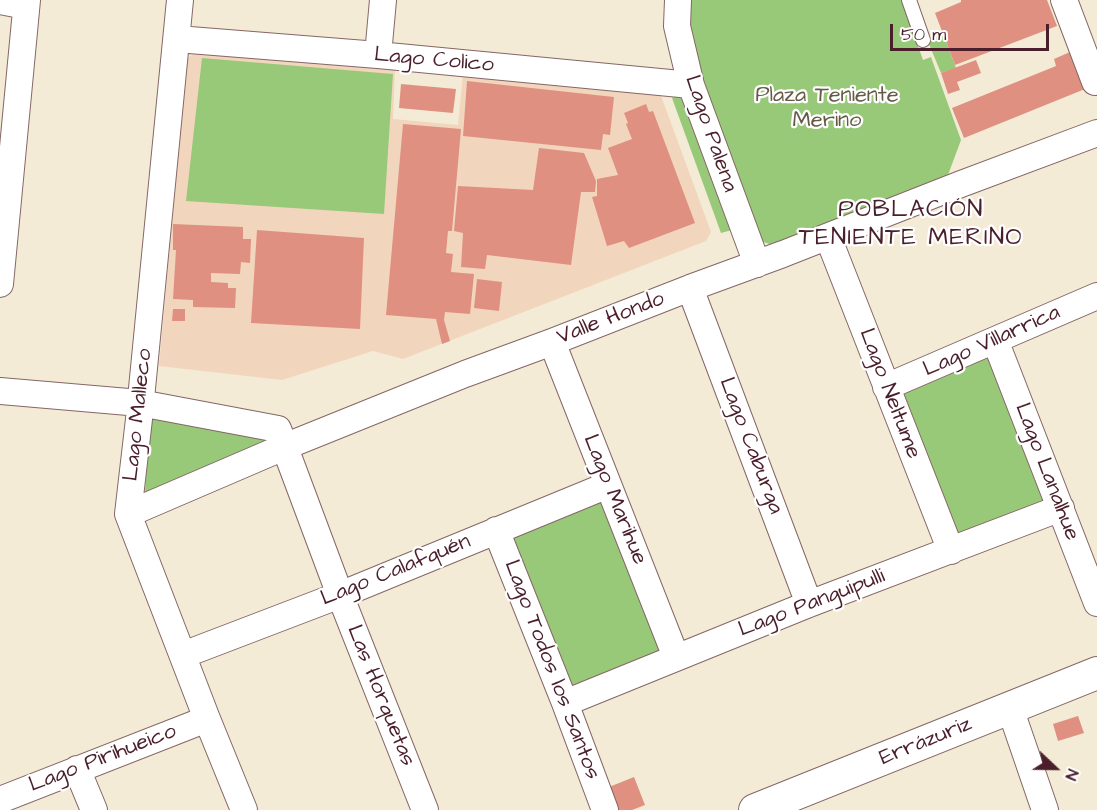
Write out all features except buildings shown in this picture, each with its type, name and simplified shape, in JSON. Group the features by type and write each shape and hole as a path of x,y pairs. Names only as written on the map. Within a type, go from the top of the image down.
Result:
{"street":[{"name":"Lago Malleco","path":"180,0 128,514 244,810"},
{"path":"378,55 383,0"},
{"name":"Lago Palena","path":"678,0 677,26 691,85 757,264"},
{"path":"1064,0 1095,82"},
{"path":"0,1 27,3 6,149 0,284"},
{"name":"Lago Colico","path":"177,39 378,55 691,85"},
{"name":"Valle Hondo","path":"128,514 284,447 465,374 828,237 961,184 1094,140"},
{"name":"Lago Neltume","path":"828,237 951,551"},
{"name":"Lago Caburga","path":"690,288 809,604"},
{"name":"Lago Villarrica","path":"886,387 1097,296"},
{"name":"Lago Lanalhue","path":"995,340 1097,603"},
{"name":"Lago Marihue","path":"552,342 676,657"},
{"path":"0,391 141,403"},
{"name":"Las Horquetas","path":"141,403 278,429 340,595 425,810"},
{"name":"Lago Calafquén","path":"183,656 340,595 608,485"},
{"name":"Lago Panguipulli","path":"565,703 809,604 1061,508"},
{"name":"Lago Todos los Santos","path":"496,530 605,810"},
{"name":"Errázuriz","path":"755,810 1097,673"},
{"path":"1010,708 1045,810"},
{"name":"Lago Pirihueico","path":"0,800 207,719"},
{"path":"77,769 94,810"}],"lane":[{"path":"909,0 923,40"}],"shaded area":[{"path":"195,53 395,69 393,119 458,125 463,74 660,93 711,232 706,241 403,359 373,351 282,380 159,366 187,58"}],"green space":[{"name":"Plaza Teniente Merino","path":"691,0 902,0 923,60 931,57 961,140 948,175 775,246 758,240 711,109 690,33"},
{"path":"943,34 956,68 941,73 929,44 930,39"},
{"path":"202,58 393,74 384,214 186,201"},
{"path":"683,94 732,230 721,233 672,98"},
{"path":"986,355 998,360 1053,503 953,543 894,392"},
{"path":"155,415 264,432 267,445 150,495 145,493 149,422"},
{"path":"603,496 666,654 572,694 509,536"}],"district":[{"name":"POBLACIÓN TENIENTE MERINO","path":"911,225"}]}
